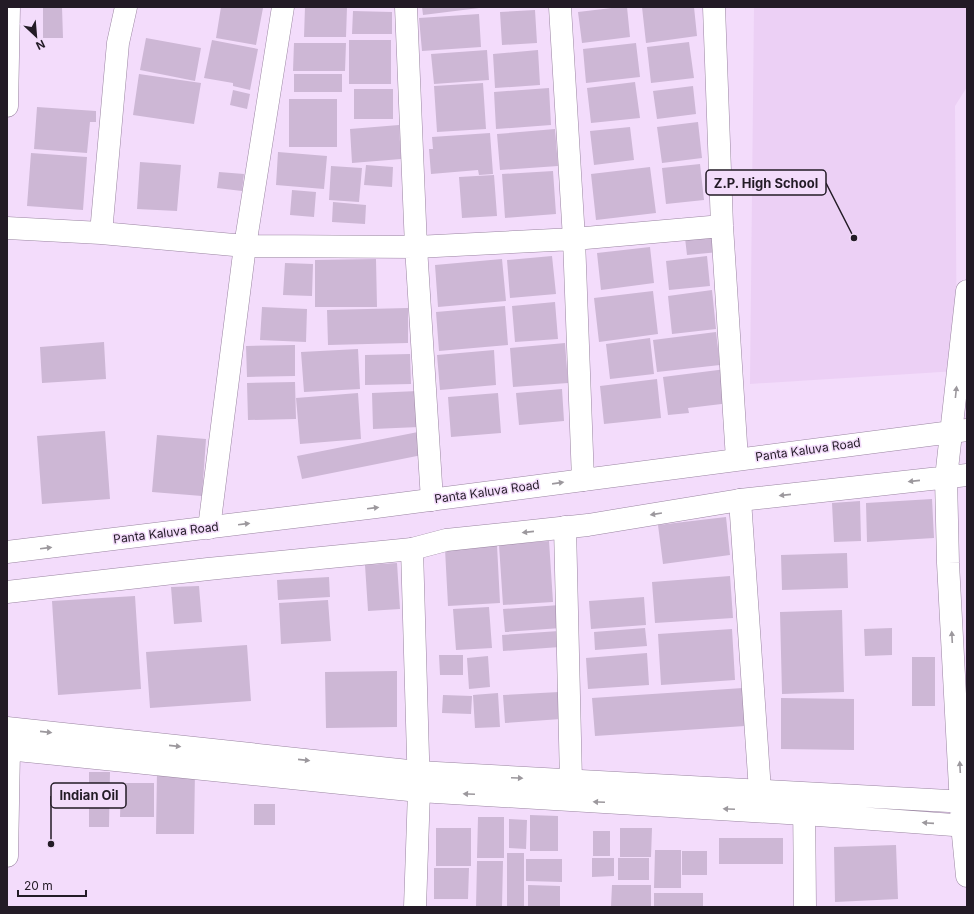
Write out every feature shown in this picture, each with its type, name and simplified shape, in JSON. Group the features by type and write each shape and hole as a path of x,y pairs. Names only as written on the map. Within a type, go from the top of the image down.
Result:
{"street":[{"path":"7,106 9,7"},
{"path":"101,234 118,42 126,7"},
{"path":"209,528 245,246 283,7"},
{"path":"406,7 416,247 432,500"},
{"path":"560,7 574,239 583,480"},
{"path":"714,7 722,226 736,459"},
{"path":"7,228 245,246 416,247 574,239 722,226"},
{"path":"967,291 957,476 948,563 964,802 967,876"},
{"name":"Panta Kaluva Road","path":"7,552 432,500 959,430"},
{"path":"7,592 208,569 412,549 446,540 565,528 740,500 957,476"},
{"path":"740,500 761,801"},
{"path":"565,528 571,781"},
{"path":"412,549 418,782 415,907"},
{"path":"7,856 7,727 418,782 571,781 761,801"},
{"path":"8,749 418,782 804,804 965,825"},
{"path":"804,804 964,802"},
{"path":"804,804 805,907"}],"shaded area":[{"path":"754,7 967,7 967,87 955,106 957,371 750,384"}],"building":[{"path":"43,7 62,7 63,38 43,38"},
{"path":"221,7 263,8 256,45 216,38"},
{"path":"305,7 347,7 346,37 304,37"},
{"path":"422,7 479,7 479,8 423,15"},
{"path":"627,7 630,37 582,43 578,12"},
{"path":"642,7 694,7 697,36 646,43"},
{"path":"535,10 537,43 502,45 500,12"},
{"path":"353,11 392,12 392,34 352,34"},
{"path":"479,14 481,47 422,51 419,18"},
{"path":"146,38 201,48 195,81 140,70"},
{"path":"212,40 258,49 250,90 233,86 233,83 204,78"},
{"path":"349,40 391,40 391,84 349,84"},
{"path":"689,42 694,78 651,83 647,47"},
{"path":"294,43 346,43 345,71 293,71"},
{"path":"636,43 640,77 586,83 583,49"},
{"path":"487,50 489,80 434,84 431,54"},
{"path":"538,50 540,85 495,88 493,54"},
{"path":"139,74 201,83 194,124 133,115"},
{"path":"294,74 342,74 342,92 294,92"},
{"path":"635,82 640,118 591,123 587,88"},
{"path":"483,83 486,129 437,132 434,86"},
{"path":"693,86 696,114 657,119 653,91"},
{"path":"549,88 551,125 496,129 494,92"},
{"path":"354,89 393,89 393,119 354,119"},
{"path":"233,90 250,94 247,109 230,105"},
{"path":"289,99 337,99 337,147 289,147"},
{"path":"37,107 96,111 96,122 90,122 87,153 34,149"},
{"path":"698,122 702,158 662,163 657,127"},
{"path":"399,125 401,159 352,163 350,129"},
{"path":"630,127 634,160 594,165 590,131"},
{"path":"555,129 558,166 500,170 497,134"},
{"path":"490,133 493,174 479,175 478,170 431,174 429,149 433,149 432,137"},
{"path":"278,152 327,156 324,189 276,185"},
{"path":"31,153 87,157 83,210 27,206"},
{"path":"140,162 181,165 177,211 137,209"},
{"path":"700,164 704,200 666,204 662,168"},
{"path":"366,165 393,167 392,187 364,185"},
{"path":"331,166 362,168 359,202 329,200"},
{"path":"650,167 656,213 596,220 591,174"},
{"path":"553,171 556,214 505,218 502,174"},
{"path":"219,172 244,174 242,191 217,188"},
{"path":"494,175 497,216 462,218 459,177"},
{"path":"292,190 316,192 314,217 290,215"},
{"path":"333,202 366,205 365,224 332,222"},
{"path":"717,234 719,252 687,255 685,238"},
{"path":"650,247 654,283 601,290 597,253"},
{"path":"552,256 556,294 510,298 507,260"},
{"path":"707,256 710,286 669,290 666,261"},
{"path":"376,259 377,307 315,307 315,260"},
{"path":"502,259 506,301 438,307 435,265"},
{"path":"285,263 313,264 312,296 283,295"},
{"path":"712,290 716,329 672,334 668,296"},
{"path":"653,291 658,334 599,342 594,298"},
{"path":"555,302 558,339 515,342 512,306"},
{"path":"505,306 508,345 439,351 436,312"},
{"path":"262,307 307,309 306,342 260,340"},
{"path":"408,308 408,343 328,345 327,310"},
{"path":"716,332 720,365 657,372 653,340"},
{"path":"650,338 654,374 610,379 606,344"},
{"path":"104,342 106,379 42,383 40,347"},
{"path":"565,343 568,383 513,387 510,348"},
{"path":"295,345 295,376 247,377 246,346"},
{"path":"358,349 360,389 304,392 301,352"},
{"path":"494,350 496,385 440,390 437,355"},
{"path":"410,354 411,384 365,385 365,355"},
{"path":"726,369 730,403 688,408 689,413 668,415 663,377"},
{"path":"657,379 661,418 604,424 600,386"},
{"path":"295,382 296,419 248,420 247,383"},
{"path":"562,389 564,421 519,425 516,393"},
{"path":"418,391 419,427 373,429 372,393"},
{"path":"358,393 361,439 300,444 296,398"},
{"path":"498,393 501,433 451,437 448,397"},
{"path":"105,431 110,499 42,504 37,436"},
{"path":"418,432 422,455 302,479 297,456"},
{"path":"157,435 206,439 202,496 152,492"},
{"path":"932,499 934,538 867,542 866,503"},
{"path":"860,501 861,541 834,542 832,503"},
{"path":"726,517 730,555 663,564 658,525"},
{"path":"549,541 553,602 503,605 499,545"},
{"path":"497,545 500,603 448,606 445,549"},
{"path":"847,553 848,588 782,590 781,555"},
{"path":"397,563 400,609 368,611 365,565"},
{"path":"730,576 733,618 655,623 652,582"},
{"path":"329,577 330,597 278,600 277,580"},
{"path":"199,586 202,622 174,624 171,587"},
{"path":"135,596 141,689 58,695 52,601"},
{"path":"644,597 646,625 591,629 589,601"},
{"path":"328,600 331,641 281,644 279,603"},
{"path":"560,605 561,628 505,632 503,609"},
{"path":"489,607 492,648 456,650 453,609"},
{"path":"842,610 844,692 782,694 780,612"},
{"path":"645,628 647,646 595,650 594,632"},
{"path":"892,628 892,655 865,656 864,629"},
{"path":"732,629 735,680 661,685 658,634"},
{"path":"559,631 560,647 503,651 502,635"},
{"path":"247,645 251,701 150,708 146,652"},
{"path":"647,653 649,685 588,689 586,658"},
{"path":"439,655 463,655 463,675 440,675"},
{"path":"488,656 490,687 469,689 467,658"},
{"path":"912,657 935,657 935,706 912,706"},
{"path":"397,671 397,727 326,728 325,672"},
{"path":"743,688 745,726 595,736 592,698"},
{"path":"559,692 561,719 505,723 503,695"},
{"path":"498,693 500,727 475,728 473,695"},
{"path":"443,695 472,696 471,714 442,713"},
{"path":"781,698 854,699 854,750 781,749"},
{"path":"157,771 195,771 194,834 156,834"},
{"path":"89,772 110,772 109,827 89,827"},
{"path":"121,783 154,783 154,817 120,817"},
{"path":"254,804 275,804 275,825 254,825"},
{"path":"530,815 558,816 558,851 530,851"},
{"path":"478,817 504,817 504,858 477,858"},
{"path":"509,819 527,820 526,849 509,848"},
{"path":"436,828 471,828 471,866 436,866"},
{"path":"620,828 652,828 651,857 620,857"},
{"path":"593,831 610,831 610,856 593,856"},
{"path":"719,838 783,838 783,864 719,864"},
{"path":"896,845 898,899 835,902 834,847"},
{"path":"655,850 681,850 681,888 654,888"},
{"path":"682,851 707,851 707,875 682,875"},
{"path":"507,853 524,853 524,907 507,907"},
{"path":"592,858 614,858 614,876 592,877"},
{"path":"618,858 649,858 649,880 618,880"},
{"path":"526,859 562,859 562,882 526,881"},
{"path":"477,861 503,861 502,907 476,907"},
{"path":"434,868 469,868 468,899 434,899"},
{"path":"528,885 560,886 560,907 528,907"},
{"path":"612,885 651,885 651,907 611,907"},
{"path":"654,893 703,893 703,907 654,907"}],"place":[{"name":"Z.P. High School","path":"854,238"},
{"name":"Indian Oil","path":"51,844"}]}
